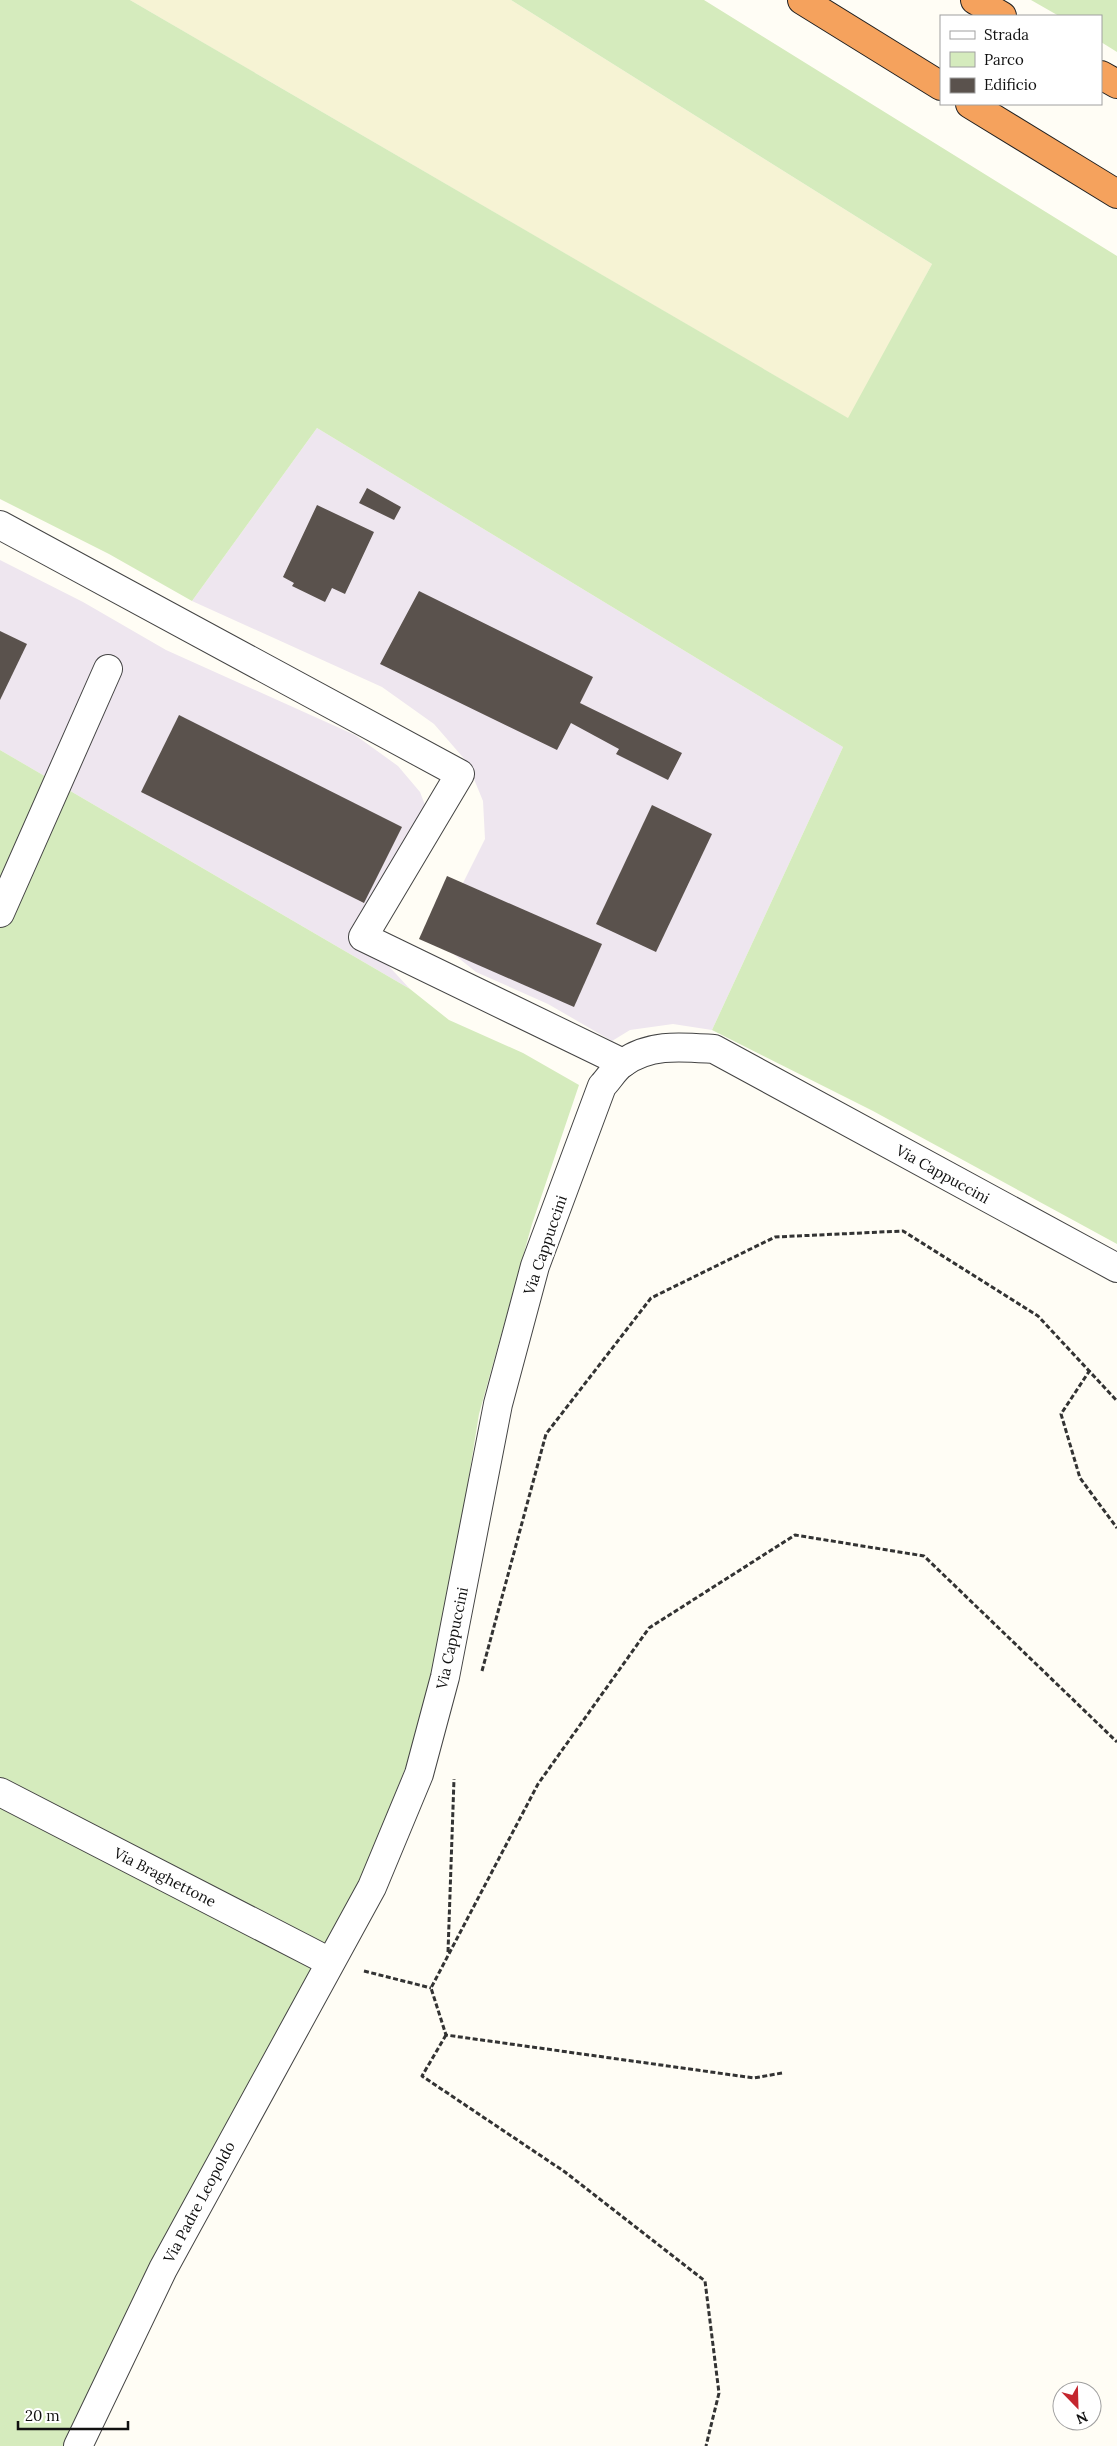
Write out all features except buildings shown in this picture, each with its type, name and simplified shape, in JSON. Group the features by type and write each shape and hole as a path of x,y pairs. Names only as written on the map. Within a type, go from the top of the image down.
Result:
{"highway":[{"path":"802,0 940,85"},
{"path":"975,0 1000,15"},
{"path":"1102,76 1117,84"},
{"path":"972,105 1117,194"}],"street":[{"path":"0,525 460,774 363,937 623,1063"},
{"path":"0,913 108,669"},
{"name":"Via Cappuccini","path":"330,1962 372,1887 419,1774 444,1677 498,1404 535,1266 602,1086 623,1063 641,1054 669,1046 714,1049 1117,1268"},
{"name":"Via Braghettone","path":"0,1792 330,1962"},
{"name":"Via Padre Leopoldo","path":"78,2446 163,2269 330,1962"}],"path":[{"path":"482,1672 546,1434 651,1298 775,1237 903,1231 1038,1316 1117,1401"},
{"path":"1090,1370 1061,1414 1080,1478 1117,1528"},
{"path":"706,2446 719,2392 705,2281 565,2172 422,2076 446,2035 431,1988 538,1784 649,1628 796,1535 924,1556 1117,1742"},
{"path":"448,1955 454,1777"},
{"path":"330,1962 431,1988"},
{"path":"446,2035 754,2078 782,2074"}],"shaded area":[{"path":"130,0 511,0 932,264 849,419"},
{"path":"317,428 843,747 712,1030 673,1024 630,1030 612,1041 548,1004 476,972 446,948 438,933 485,839 483,801 467,762 434,724 382,687 192,601"},
{"path":"0,560 83,602 166,650 355,735 398,766 420,792 429,815 386,916 379,944 384,961 410,989 0,750"}],"green space":[{"path":"0,0 130,0 848,418 932,264 511,0 704,0 1117,256 1117,1244 873,1111 712,1030 843,747 317,428 192,601 109,554 0,499"},
{"path":"1031,0 1117,0 1117,52 1102,43 1102,15 1057,15"},
{"path":"0,750 410,989 449,1020 523,1053 579,1085 532,1224 479,1414 447,1612 410,1756 368,1862 324,1957 74,2446 0,2446"}]}
